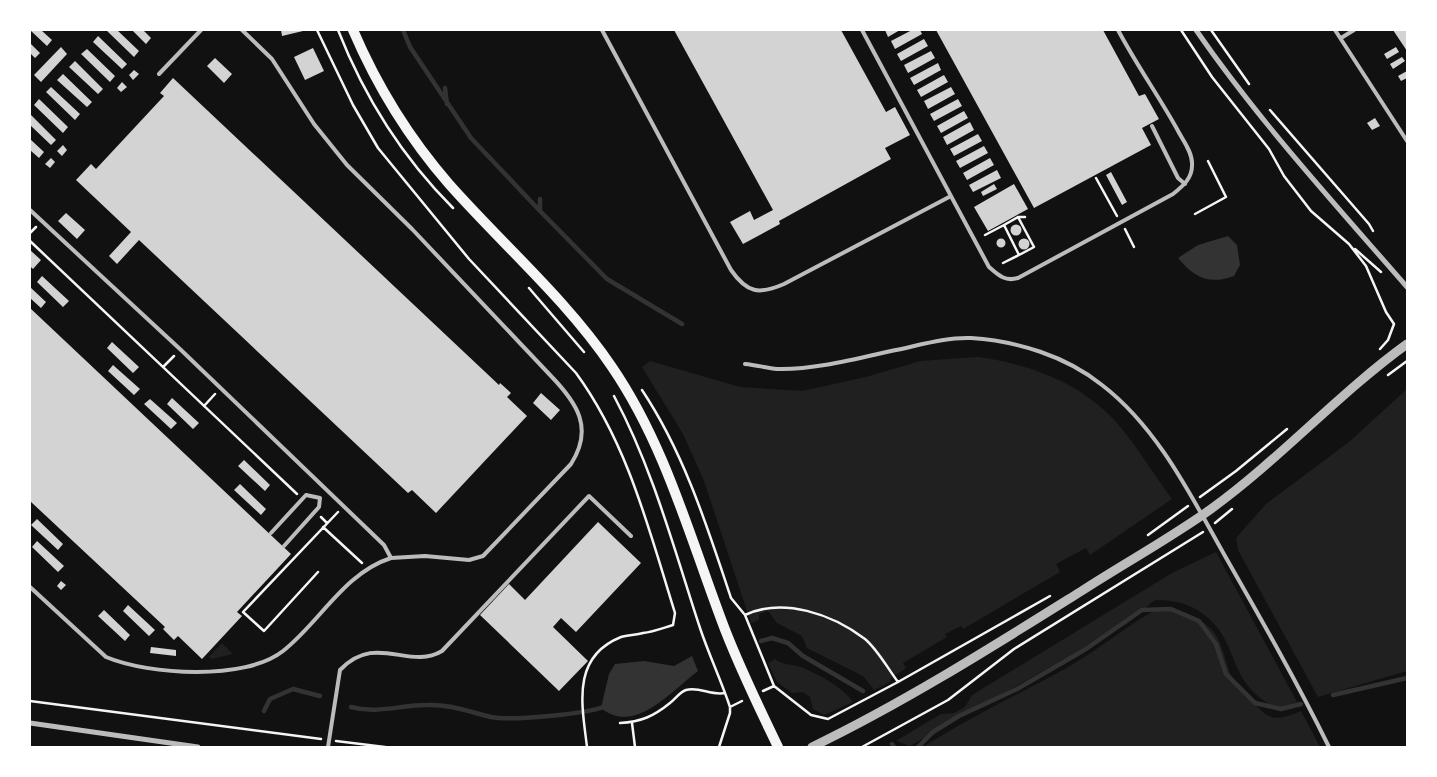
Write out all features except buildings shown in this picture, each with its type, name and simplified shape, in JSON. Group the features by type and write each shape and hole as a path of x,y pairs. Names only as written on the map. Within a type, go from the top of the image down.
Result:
{"main road":[{"path":"353,30 382,89 424,153 449,183 570,312 613,369 653,437 722,622 778,747"}],"street":[{"path":"1196,30 1272,132 1407,287"},
{"path":"812,747 909,697 972,660 1203,514 1278,457 1352,388 1407,344"},
{"path":"30,723 198,747"}],"lane":[{"path":"159,74 201,30"},
{"path":"30,587 106,657 119,662 178,671 204,672 250,665 282,652 350,582 368,568 391,558 425,556 469,560 483,556 571,464 582,442 580,418 571,397 412,230 347,165 314,124 272,59 242,30"},
{"path":"602,30 731,270 738,281 748,288 766,292 784,284 951,196"},
{"path":"862,30 988,267 1002,278 1008,279 1018,278 1121,222 1185,184 1191,173 1192,162 1188,148 1154,87 1118,30"},
{"path":"1335,30 1407,141"},
{"path":"1341,38 1354,30"},
{"path":"1152,126 1178,178 1185,184"},
{"path":"30,210 328,491 384,545 391,558"},
{"path":"746,364 778,369 811,366 930,343 969,338 1010,344 1043,353 1071,365 1101,384 1130,408 1203,514 1295,678 1329,747"},
{"path":"284,546 319,507 320,498 328,491"},
{"path":"271,533 306,495 320,498"},
{"path":"328,747 340,670 347,662 372,651 428,656 442,651 590,496 631,536"}],"path":[{"path":"317,30 353,105 378,148 469,259 576,373 590,393 616,440 635,487 675,613 673,625 645,633 623,636 610,642 599,651 586,670 582,684 587,747"},
{"path":"338,30 366,89 392,135 418,170 454,210"},
{"path":"1181,30 1212,77 1269,149 1289,183 1311,211 1349,244 1366,266 1386,312 1394,324 1388,340 1376,353"},
{"path":"1211,30 1253,89"},
{"path":"1265,104 1369,224"},
{"path":"1195,214 1226,197 1208,161"},
{"path":"1096,178 1134,247"},
{"path":"1003,263 1034,247 1018,217"},
{"path":"985,235 1018,217 1025,217"},
{"path":"1004,225 1019,255"},
{"path":"30,241 302,500"},
{"path":"529,288 587,356"},
{"path":"204,406 220,388"},
{"path":"613,394 633,431 648,470 702,634 731,706 719,747"},
{"path":"1140,540 1236,471 1294,423"},
{"path":"318,572 264,631 243,612 343,506"},
{"path":"315,512 327,523"},
{"path":"323,527 368,568"},
{"path":"862,747 948,700 1014,649 1210,527"},
{"path":"898,682 866,640 820,614 763,607 744,615 773,687 811,715 828,720 898,682 1057,592"},
{"path":"620,723 632,723 658,713 684,691 693,689 710,694 725,692"},
{"path":"30,701 385,747"},
{"path":"632,723 635,747"}],"shaded area":[{"path":"1228,236 1237,245 1240,265 1234,276 1217,280 1203,278 1190,271 1178,258 1198,245"},
{"path":"978,357 1016,364 1035,370 1053,377 1086,396 1116,422 1172,499 1090,555 1086,548 1056,564 1060,572 963,629 961,626 945,634 947,637 903,663 906,668 891,678 890,682 874,690 863,676 807,648 802,636 777,623 768,611 759,614 759,620 751,623 704,481 683,434 642,367 650,361 740,387 802,391 866,377 920,361"},
{"path":"1407,389 1407,671 1318,697 1238,550 1236,538 1266,504 1349,442"},
{"path":"1216,552 1297,702 1279,707 1272,706 1264,701 1250,688 1222,635 1209,619 1196,609 1180,603 1155,600 1126,624 910,746 896,741 941,714 954,713 965,707 972,695 1172,573"},
{"path":"1161,607 1187,613 1205,623 1218,638 1233,679 1254,703 1265,714 1276,718 1301,711 1320,747 923,747 1068,667"},
{"path":"222,643 233,654 212,659 209,657"},
{"path":"692,656 698,671 665,698 640,714 627,717 614,715 601,708 609,674 615,664 644,661 674,666"},
{"path":"775,659 804,668 820,676 835,685 853,702 824,715 813,709 810,697 803,692 792,693 777,682 768,663"}],"waterway":[{"path":"403,30 410,47 471,138 540,211 607,279 682,324"},
{"path":"445,88 447,104"},
{"path":"540,199 540,211"},
{"path":"918,747 933,732 959,716 1017,689 1086,649 1142,610 1171,609 1199,621 1216,644 1226,674 1255,703 1281,709 1301,704"},
{"path":"761,641 772,638 788,643 803,656 863,691"},
{"path":"1333,695 1407,678"},
{"path":"264,711 270,699 293,689 320,696"},
{"path":"351,707 370,710 435,705 491,717 515,718 583,712 606,706"}]}
